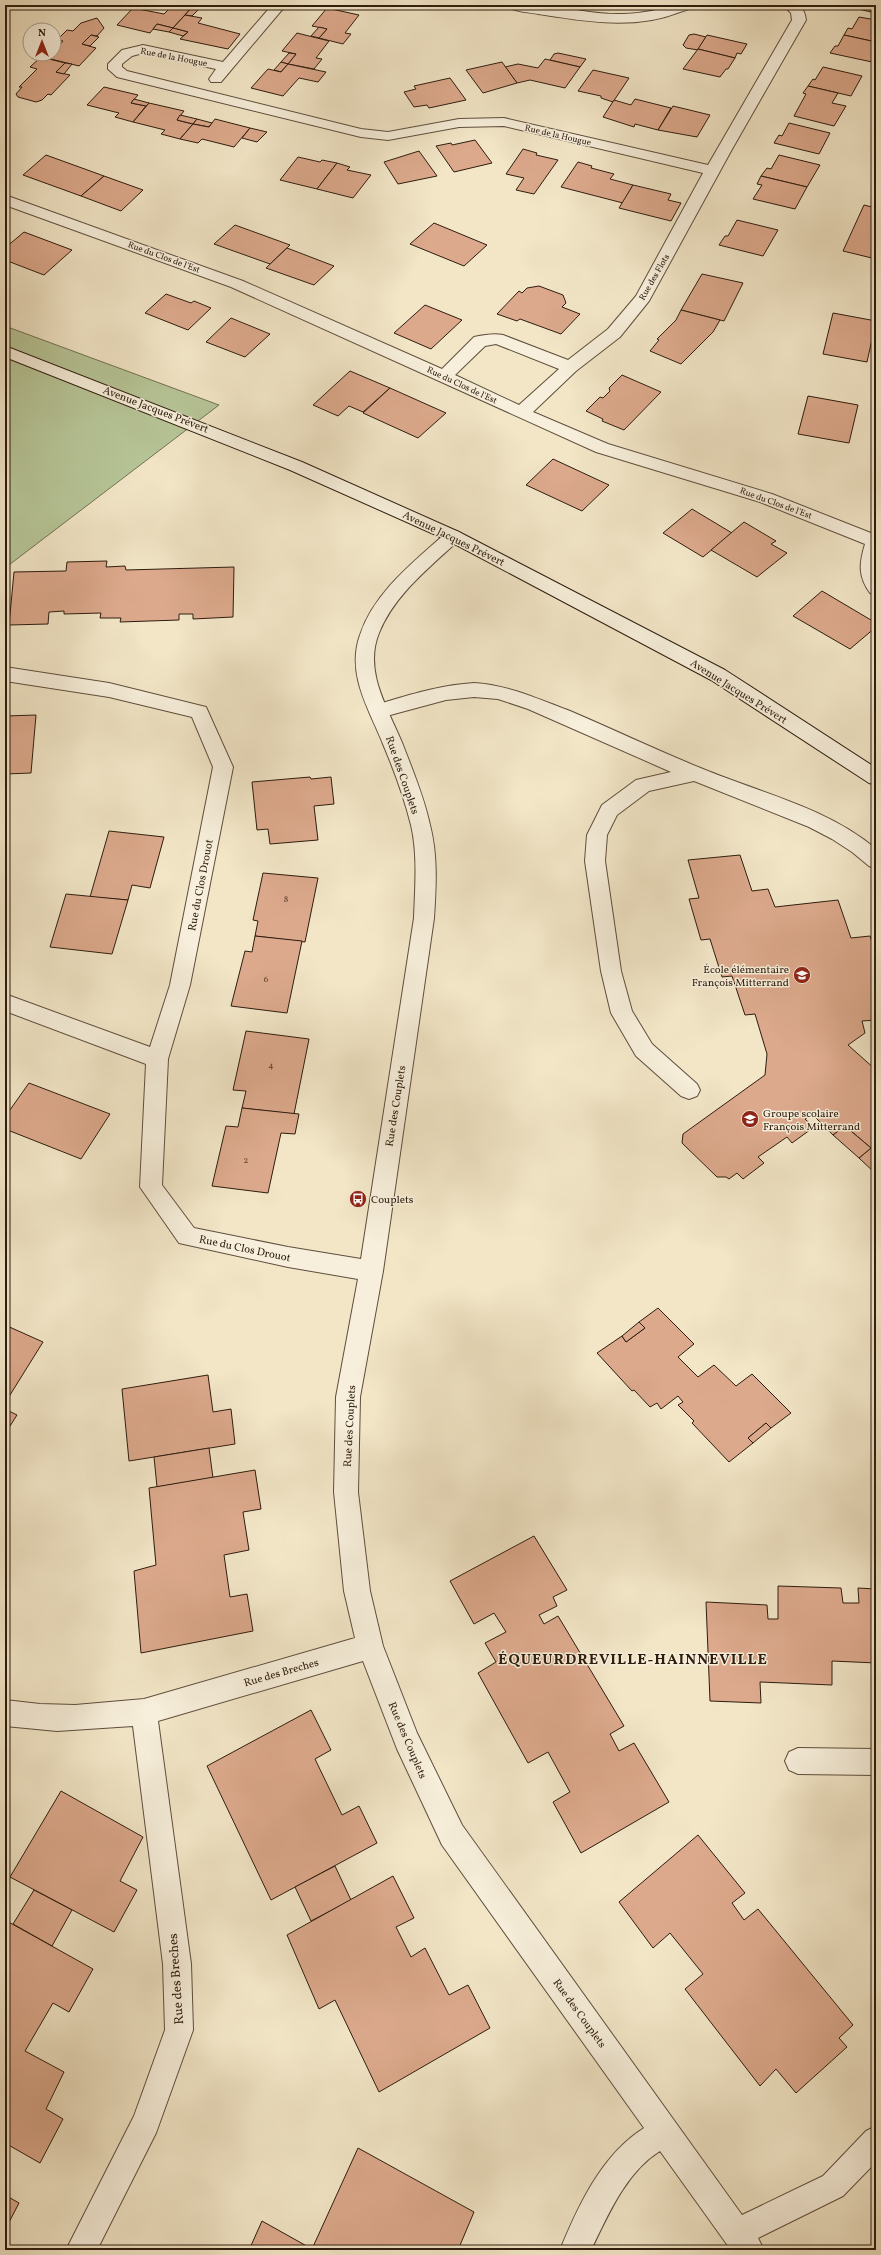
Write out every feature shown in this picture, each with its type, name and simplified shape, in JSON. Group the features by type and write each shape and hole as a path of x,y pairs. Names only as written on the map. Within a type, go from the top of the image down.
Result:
{"street":[{"name":"Rue de la Hougue","path":"212,95 213,84 225,67 279,5"},
{"path":"514,5 584,17 615,18 675,11 686,5"},
{"path":"712,171 799,20 798,11 790,5"},
{"name":"Rue de la Hougue","path":"225,67 143,49 132,50 123,54 115,64 115,69 122,74 361,133 388,136 407,134 459,123 480,121 504,122 712,171"},
{"name":"Rue des Flots","path":"521,413 570,367 614,333 643,298 712,171"},
{"name":"Rue du Clos de l'Est","path":"5,200 237,284 444,376 521,413 602,448 766,498 875,539 868,568 869,581 876,589"},
{"path":"444,376 480,341 488,339 497,339 570,367"},
{"name":"Avenue Jacques Prévert","path":"5,350 247,445 350,489 453,536 718,675 876,778"},
{"name":"Rue des Couplets","path":"453,536 402,583 383,606 369,635 364,658 366,678 393,744 423,836 426,881 424,918 370,1271 348,1397 346,1492 357,1591 370,1646 406,1740 452,1835 665,2130 743,2241"},
{"name":"Rue du Clos Drouot","path":"5,674 108,690 199,712 223,766 180,985 157,1059 151,1187 187,1236 288,1257 370,1271"},
{"path":"379,711 460,691 488,691 514,696 631,744 695,774 823,825 865,848 876,861"},
{"path":"689,1090 644,1050 622,1013 611,971 595,861 597,835 609,810 644,785 695,774"},
{"path":"5,1002 157,1059"},
{"name":"Rue des Breches","path":"5,1713 34,1718 116,1716 144,1712 370,1646"},
{"name":"Rue des Breches","path":"81,2250 146,2123 179,2030 177,1964 144,1712"},
{"path":"798,1761 876,1762"},
{"path":"575,2250 604,2191 638,2148 665,2130"},
{"path":"743,2241 833,2186 876,2141"}],"green space":[{"path":"5,326 219,405 5,568"}],"building":[{"path":"173,5 193,6 173,28 157,24 150,33 117,25 133,8 164,14"},
{"path":"861,5 876,5 876,13 858,9"},
{"path":"193,6 200,8 192,16 185,15"},
{"path":"327,8 359,15 345,33 351,34 343,44 319,38 327,29 312,26"},
{"path":"185,15 202,18 198,23 240,34 228,49 180,39 188,32 173,28"},
{"path":"859,17 876,20 876,42 844,35 848,28 852,29"},
{"path":"97,18 104,28 97,36 91,35 82,44 96,48 79,66 62,62 62,35 67,30 73,31 81,23"},
{"path":"157,24 173,28 169,32 153,29"},
{"path":"319,27 327,29 319,38 311,36"},
{"path":"173,28 188,32 183,36 169,32"},
{"path":"297,33 329,41 316,58 322,59 314,69 288,64 296,54 282,51"},
{"path":"694,34 706,37 698,50 686,48 683,45 689,35"},
{"path":"91,35 99,37 90,46 82,44"},
{"path":"707,35 747,44 741,54 737,53 735,58 698,49"},
{"path":"844,35 876,42 876,56 872,62 830,53 835,46 838,46"},
{"path":"698,49 735,58 728,69 726,69 720,77 683,69"},
{"path":"289,53 296,54 288,64 281,62"},
{"path":"558,53 586,59 580,67 550,60 554,54"},
{"path":"545,59 580,67 565,88 530,80 517,83 505,67 518,64 538,68"},
{"path":"36,62 61,62 65,63 56,72 70,75 51,95 48,94 42,100 36,102 18,97 16,94 22,87 19,87 37,69 30,67"},
{"path":"281,62 288,64 281,72 274,70"},
{"path":"502,62 517,83 483,93 466,70"},
{"path":"65,63 72,64 64,74 56,72"},
{"path":"288,64 326,72 318,82 299,78 283,96 251,88 268,69 281,72"},
{"path":"823,67 862,76 851,96 808,86 813,79 815,80"},
{"path":"593,70 629,78 613,102 601,98 601,96 578,91"},
{"path":"450,78 466,100 429,108 427,105 414,107 404,92 416,89 414,86"},
{"path":"808,86 838,93 832,103 846,106 834,126 794,116 806,94 803,93"},
{"path":"104,87 138,95 131,103 146,106 133,122 115,117 119,113 87,105"},
{"path":"134,99 149,103 146,106 131,103"},
{"path":"635,99 671,108 658,130 635,124 634,127 603,117 614,100 631,105"},
{"path":"149,103 184,111 177,120 193,124 180,139 161,134 165,130 133,122"},
{"path":"673,106 710,115 697,137 658,130"},
{"path":"180,115 197,119 193,124 177,120"},
{"path":"197,119 212,123 209,127 193,124"},
{"path":"215,119 250,128 234,147 202,139 198,143 180,139 193,124 209,127"},
{"path":"789,123 830,133 819,154 774,143 779,135 782,136"},
{"path":"250,128 267,132 257,142 242,138"},
{"path":"475,140 492,163 454,172 436,146 451,143 452,145"},
{"path":"523,149 537,153 536,155 558,160 534,194 516,190 524,178 506,174"},
{"path":"419,151 437,176 398,184 384,162"},
{"path":"46,155 104,176 81,196 23,175"},
{"path":"779,155 820,165 807,187 761,176 767,168 771,169"},
{"path":"298,157 320,162 322,160 337,163 317,189 280,180"},
{"path":"578,162 592,166 591,168 614,174 610,179 633,185 623,203 561,187"},
{"path":"337,163 350,167 347,170 371,175 353,198 317,189"},
{"path":"104,176 143,190 121,211 81,196"},
{"path":"761,176 807,187 795,209 753,199 762,185 757,184"},
{"path":"633,185 671,194 668,200 681,203 671,221 619,208"},
{"path":"864,205 876,208 876,259 843,251"},
{"path":"737,220 778,230 763,256 719,245 725,236 728,236"},
{"path":"434,223 487,245 464,266 410,244"},
{"path":"235,225 290,245 270,264 214,244"},
{"path":"24,232 72,250 44,275 5,260 5,248"},
{"path":"287,248 334,266 314,285 266,268"},
{"path":"702,274 743,283 724,321 681,310"},
{"path":"539,286 563,295 566,303 562,307 580,314 561,334 520,319 517,321 497,314 519,291 522,293 527,288"},
{"path":"166,294 191,303 194,301 211,308 188,330 145,313"},
{"path":"425,305 462,320 431,349 394,333"},
{"path":"681,310 720,320 713,332 681,364 650,351 659,340 657,339 676,320"},
{"path":"833,313 876,321 867,362 823,354"},
{"path":"231,318 270,334 245,357 206,342"},
{"path":"350,371 390,388 363,412 349,406 338,416 313,405"},
{"path":"622,375 661,392 624,430 602,421 603,419 586,411 600,397 603,398 610,391 609,388"},
{"path":"390,388 446,413 418,438 363,413"},
{"path":"808,396 858,405 849,443 798,434"},
{"path":"553,459 609,485 582,511 526,485"},
{"path":"692,509 732,533 703,557 663,533"},
{"path":"744,522 776,541 771,544 787,553 757,577 711,550"},
{"path":"107,561 106,567 125,566 126,570 234,567 233,617 193,619 193,614 179,614 179,620 120,622 121,618 100,618 101,613 64,614 64,611 49,612 48,624 9,625 14,572 66,571 67,562"},
{"path":"822,591 876,623 876,627 850,649 793,616"},
{"path":"36,715 31,773 5,774 5,716"},
{"path":"310,777 311,779 331,777 334,804 314,806 318,840 270,844 268,829 257,830 252,782"},
{"path":"109,831 164,837 150,888 132,885 128,900 90,897"},
{"path":"740,855 752,891 768,889 775,907 838,900 851,938 870,936 876,954 876,978 873,978 876,986 876,1020 862,1021 865,1033 848,1045 876,1070 876,1174 859,1158 871,1148 845,1126 833,1135 812,1114 805,1119 814,1127 792,1143 787,1137 758,1157 764,1163 743,1179 737,1173 729,1179 726,1177 717,1177 682,1143 683,1134 765,1075 767,1054 755,1014 745,1015 732,976 722,977 710,939 701,940 689,899 699,898 688,860"},
{"path":"263,873 318,878 305,942 255,936 258,921 253,920"},
{"path":"66,894 128,900 112,954 50,947"},
{"path":"255,936 302,941 287,1013 231,1006 245,951 252,952"},
{"path":"246,1031 309,1039 294,1114 242,1108 246,1091 233,1090"},
{"path":"29,1083 110,1114 81,1159 5,1129 5,1117"},
{"path":"242,1108 299,1114 295,1134 281,1133 268,1193 212,1186 226,1126 238,1127"},
{"path":"845,1126 871,1148 859,1158 833,1135"},
{"path":"658,1308 694,1344 678,1357 698,1377 714,1365 736,1386 752,1374 791,1413 771,1428 766,1423 748,1438 753,1443 729,1462 692,1423 694,1421 678,1405 683,1402 678,1396 661,1409 657,1403 650,1407 634,1390 632,1391 597,1353 622,1336 626,1342 645,1328 639,1322"},
{"path":"639,1322 645,1328 626,1342 622,1336"},
{"path":"5,1325 43,1342 5,1403"},
{"path":"208,1375 213,1412 231,1409 235,1444 129,1461 122,1389"},
{"path":"5,1409 17,1415 5,1434"},
{"path":"766,1423 771,1428 753,1443 748,1438"},
{"path":"209,1448 213,1478 157,1487 154,1457"},
{"path":"255,1470 261,1509 243,1512 249,1550 224,1555 230,1597 247,1594 253,1631 141,1653 134,1571 156,1565 149,1488"},
{"path":"534,1536 567,1590 553,1597 557,1606 539,1615 544,1624 558,1616 624,1726 610,1734 619,1751 634,1743 669,1802 581,1853 553,1802 570,1792 548,1752 528,1763 478,1673 496,1662 485,1643 506,1632 494,1613 474,1624 450,1581"},
{"path":"778,1586 841,1588 843,1603 859,1603 858,1588 876,1589 876,1663 832,1661 832,1685 760,1682 761,1703 710,1701 706,1602 767,1605 768,1619 778,1619"},
{"path":"311,1710 331,1750 315,1759 342,1815 359,1806 377,1843 271,1900 207,1766"},
{"path":"61,1791 143,1837 120,1881 137,1890 114,1932 10,1877"},
{"path":"698,1835 745,1893 732,1903 744,1920 758,1909 853,2025 839,2038 847,2047 796,2093 776,2069 760,2086 685,1989 703,1974 670,1933 653,1948 619,1902"},
{"path":"335,1866 351,1900 311,1921 295,1887"},
{"path":"393,1876 414,1918 396,1927 411,1957 425,1948 449,1995 468,1985 490,2028 379,2092 335,2000 319,2009 287,1935"},
{"path":"34,1890 72,1910 52,1946 13,1924"},
{"path":"5,1920 93,1969 69,2012 53,2003 25,2051 64,2072 46,2109 63,2119 40,2163 5,2143"},
{"path":"358,2148 474,2212 458,2250 249,2250 262,2221 312,2249"},
{"path":"5,2195 19,2203 5,2230"}],"place":[{"name":"École élémentaire François Mitterrand","path":"802,975"},
{"name":"Groupe scolaire François Mitterrand","path":"750,1119"},
{"name":"Couplets","path":"358,1199"}],"district":[{"name":"ÉQUEURDREVILLE-HAINNEVILLE","path":"633,1659"}]}
